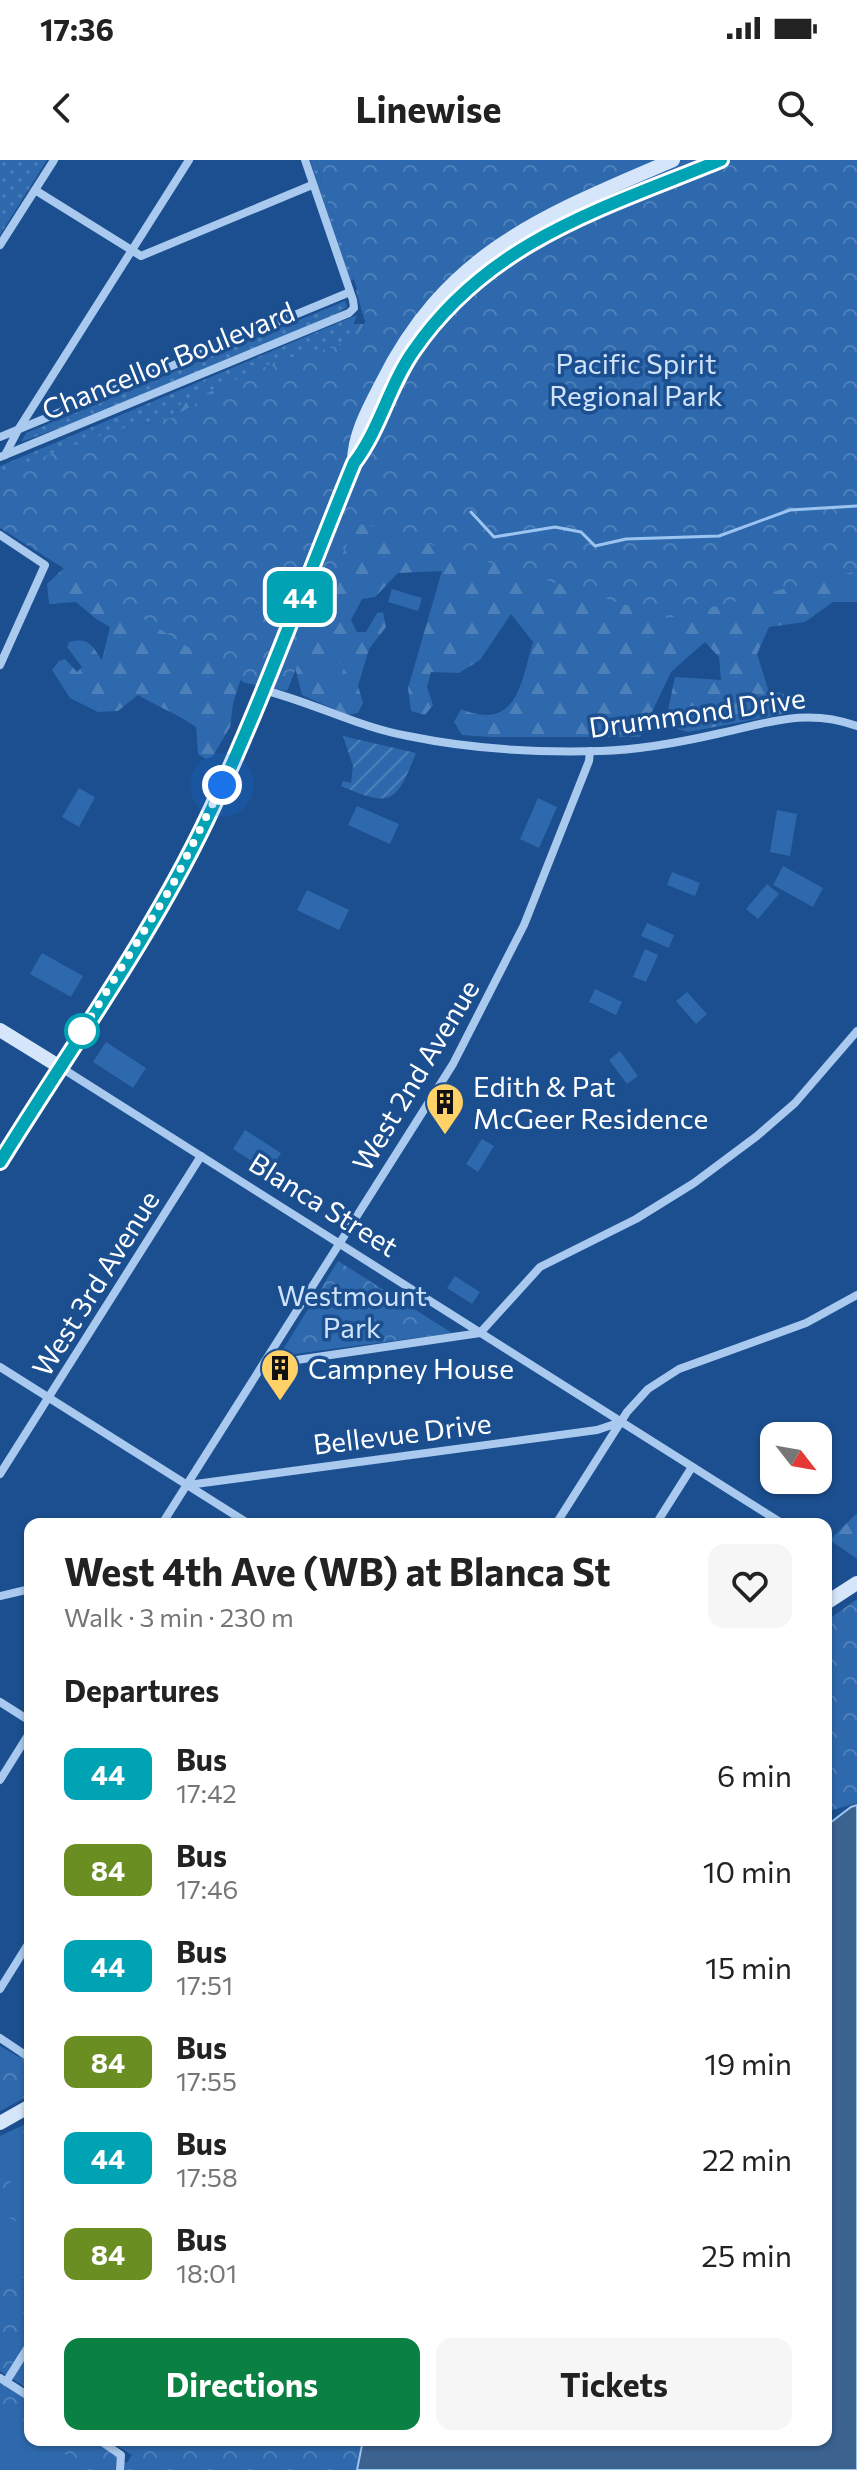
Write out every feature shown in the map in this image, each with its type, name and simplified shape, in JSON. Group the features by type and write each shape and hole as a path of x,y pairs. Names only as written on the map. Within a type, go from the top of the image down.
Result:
{"main road":[{"path":"354,463 354,447 392,363 422,318 461,276 503,241 537,221 673,160"},
{"path":"0,1162 190,851 240,746 354,463 365,448 392,388 414,350 437,320 485,273 508,256 556,228 721,160"},
{"name":"Blanca Street","path":"0,1030 60,1067"},
{"path":"832,1599 857,1583"},
{"path":"0,2123 24,2109"}],"street":[{"path":"0,245 54,160"},
{"path":"2,456 189,160"},
{"path":"305,160 350,292"},
{"path":"35,190 141,256 312,185"},
{"name":"Chancellor Boulevard","path":"0,437 350,292 354,308 349,313 2,456"},
{"path":"0,535 45,565 0,665"},
{"name":"Drummond Drive","path":"263,690 339,717 407,736 505,749 590,751 650,746 801,716 830,717 857,726"},
{"name":"West 2nd Avenue","path":"166,1518 440,1084 489,997 533,906 589,761 590,751"},
{"path":"268,1357 283,1362 480,1333 540,1267 636,1219 694,1183 757,1136 795,1103 857,1031"},
{"name":"Blanca Street","path":"60,1067 773,1518"},
{"name":"West 3rd Avenue","path":"0,1474 201,1156"},
{"path":"560,1518 621,1422 648,1389 671,1373 806,1323 857,1295"},
{"path":"0,1367 240,1518"},
{"name":"Bellevue Drive","path":"188,1485 594,1431 621,1422"},
{"path":"660,1518 692,1467"},
{"path":"0,1596 24,1590"},
{"path":"0,1702 24,1717"},
{"path":"0,1780 24,1742"},
{"path":"0,1989 24,1951"},
{"path":"0,2038 24,2054"},
{"path":"24,2352 3,2380 24,2393"},
{"path":"108,2446 121,2455 120,2470"}],"green space":[{"path":"0,160 47,160 0,235"},
{"path":"310,160 317,160 321,182 354,279 350,281"},
{"name":"Pacific Spirit Regional Park","path":"317,160 857,160 857,571 668,618 369,525 355,524 287,691 245,683 0,528 0,473 113,431 171,418 251,371 354,341 367,318 321,182"},
{"path":"857,160 857,602 833,602 805,622 769,627 757,654 768,689 790,696 789,713 688,732 665,725 675,677 721,680 719,657 705,642 671,672 640,737 462,735 454,722 461,709 494,714 514,700 533,642 511,614 480,660 459,673 431,672 427,687 433,705 425,715 411,711 408,688 442,571 398,573 375,597 362,599 351,620 357,632 366,632 377,613 383,612 386,627 369,649 358,686 363,703 358,713 347,715 302,695 294,663 350,525"},
{"path":"373,275 377,306 252,642 233,704 230,727 213,756 206,759 198,754 196,727 138,695 118,711 98,712 70,698 52,670 65,659 77,672 82,667 67,647 69,642 86,642 102,660 110,627 76,602 49,604 47,584 64,568 104,584 0,504 49,459 124,428 171,418 182,403 240,380 280,358 323,354 347,340 353,324 368,324 356,290"},
{"path":"345,301 347,307 337,314 21,442 26,433"},
{"path":"357,315 348,340 323,354 240,380 182,403 171,418 124,428 0,504 0,466"},
{"path":"392,589 422,598 418,611 388,602"},
{"path":"319,656 345,665 340,679 314,670"},
{"path":"343,736 416,753 397,791 382,798 341,786 343,781 351,783 353,766"},
{"path":"79,788 95,797 79,827 62,817"},
{"path":"538,798 557,807 539,848 520,839"},
{"path":"357,806 399,824 390,844 348,825"},
{"path":"777,810 797,814 790,856 770,852"},
{"path":"783,866 823,888 813,907 773,885"},
{"path":"672,872 700,883 695,896 667,885"},
{"path":"767,884 779,894 758,919 746,909"},
{"path":"307,890 349,910 339,930 297,910"},
{"path":"647,923 674,935 669,948 641,936"},
{"path":"645,949 658,955 646,982 633,977"},
{"path":"42,953 83,976 71,997 30,974"},
{"path":"595,989 622,1002 616,1015 589,1002"},
{"path":"687,992 707,1014 696,1024 676,1001"},
{"path":"106,1042 146,1068 133,1088 93,1062"},
{"path":"620,1051 638,1076 627,1084 609,1060"},
{"path":"245,1130 281,1153 269,1172 233,1149"},
{"path":"482,1139 494,1146 478,1172 466,1164"},
{"name":"Westmount Park","path":"338,1261 452,1333 279,1356"},
{"path":"455,1276 480,1292 472,1304 447,1288"},
{"path":"857,1513 857,1559 832,1541"},
{"path":"857,1599 857,1803 832,1810 832,1617"},
{"path":"0,2046 19,2057 24,2050 24,2098 0,2111"},
{"path":"24,2125 24,2386 0,2371 0,2136"},
{"path":"24,2134 24,2276 0,2261 0,2212 22,2225 12,2214 17,2207 1,2147 5,2139"},
{"path":"0,2382 24,2397 24,2446 100,2446 127,2463 132,2455 118,2446 362,2446 357,2470 0,2470"},
{"path":"0,2413 24,2428 24,2446 52,2446 73,2459 66,2470 0,2470"}],"shaded area":[{"path":"857,1805 857,2470 357,2470 362,2446 832,2446 832,1821"}],"waterway":[{"path":"471,512 494,537 555,527 581,532 595,546 626,539 719,536 790,510 857,506"}],"bus line":[{"name":"44","path":"0,1162 158,909 206,821 240,746 354,463 365,448 401,370 414,350 461,294 528,243 567,223 721,160"}],"place":[{"name":"Edith & Pat McGeer Residence","path":"445,1136"},
{"name":"Campney House","path":"280,1402"}],"route":[{"path":"82,1031 79,1036 172,886 222,785"}]}
